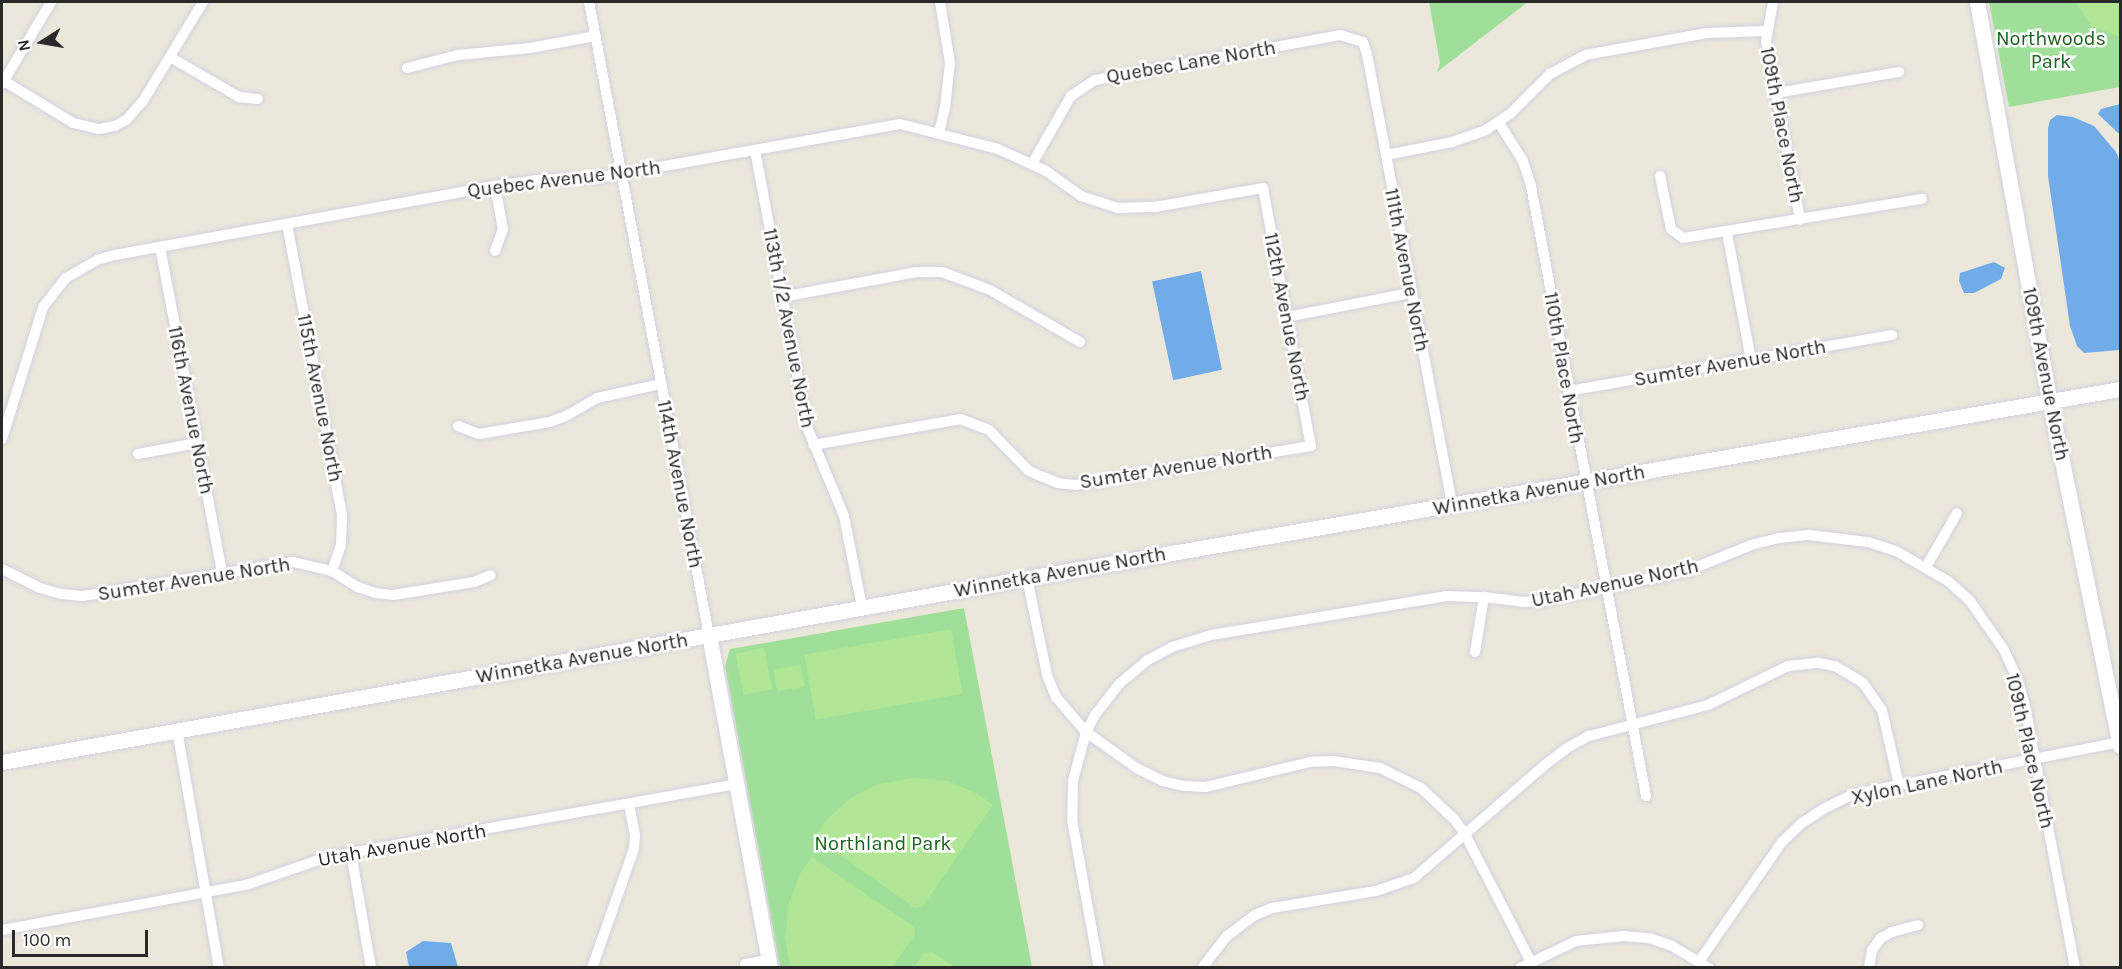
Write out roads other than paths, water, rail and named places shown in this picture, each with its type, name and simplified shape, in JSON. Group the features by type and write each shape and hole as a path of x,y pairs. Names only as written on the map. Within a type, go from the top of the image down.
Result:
{"street":[{"path":"51,2 2,82 74,123 99,129 115,126 135,111 203,2"},
{"name":"114th Avenue North","path":"589,2 769,964"},
{"path":"939,133 945,108 950,63 940,2"},
{"path":"1386,155 1452,142 1499,123 1550,74 1585,55 1707,33 1766,31 1773,2"},
{"name":"109th Avenue North","path":"1977,2 2050,402 2120,743"},
{"name":"109th Place North","path":"1766,31 1800,220"},
{"name":"Quebec Lane North","path":"1032,164 1071,96 1095,80 1340,35 1357,38"},
{"path":"407,68 458,55 530,48 596,36"},
{"name":"111th Avenue North","path":"1357,38 1362,42 1367,54 1452,504"},
{"path":"170,57 239,97 258,99"},
{"path":"1776,93 1899,72"},
{"name":"110th Place North","path":"1499,123 1523,161 1531,186 1646,796"},
{"name":"Quebec Avenue North","path":"2,439 36,324 53,292 66,279 97,260 160,247 495,186 536,180 578,181 622,174 890,124 909,125 998,149 1032,164 1081,196 1118,208 1155,207 1263,188"},
{"name":"113th 1/2 Avenue North","path":"755,150 802,406 813,445 835,489 844,516 862,607"},
{"path":"1660,176 1668,220 1676,235 1692,239 1922,200"},
{"path":"495,186 503,229 495,251"},
{"name":"112th Avenue North","path":"1263,188 1311,446"},
{"name":"115th Avenue North","path":"287,224 342,516 342,545 332,571"},
{"path":"1727,233 1751,360"},
{"name":"116th Avenue North","path":"160,247 222,572"},
{"path":"782,297 917,272 942,272 999,295 1080,342"},
{"path":"1287,317 1412,293"},
{"name":"Sumter Avenue North","path":"1568,391 1892,335"},
{"path":"458,426 479,434 550,422 567,416 597,398 661,384"},
{"name":"Winnetka Avenue North","path":"2,762 862,607 2121,389"},
{"name":"Sumter Avenue North","path":"813,445 962,419 989,430 1029,471 1058,483 1076,485 1311,446"},
{"path":"138,454 197,443"},
{"path":"1926,567 1957,513"},
{"name":"Utah Avenue North","path":"1098,968 1072,820 1073,781 1086,732 1119,684 1146,661 1185,642 1211,635 1426,598 1484,597 1522,602 1606,588 1687,572 1751,545 1809,536 1868,542 1896,551 1926,567"},
{"name":"Sumter Avenue North","path":"2,569 40,588 61,594 83,596 293,562 311,564 332,571 358,587 393,595 474,582 491,575"},
{"name":"109th Place North","path":"1926,567 1970,601 2004,650 2017,678 2075,968"},
{"path":"1028,578 1047,675 1056,697 1086,732 1138,769 1163,781 1184,786 1206,787 1310,762 1357,763 1380,768 1421,788 1454,819 1465,834 1531,962"},
{"path":"1475,652 1484,597"},
{"path":"1202,968 1227,936 1255,915 1272,908 1395,886 1414,878 1567,748 1589,736 1708,705 1788,666 1810,663 1835,666 1863,682 1882,710 1899,785"},
{"path":"177,730 219,968"},
{"name":"Xylon Lane North","path":"1705,964 1765,864 1802,823 1850,796 2120,743"},
{"name":"Utah Avenue North","path":"2,930 249,884 307,863 351,853 736,784"},
{"path":"592,968 634,849 635,835 629,804"},
{"path":"351,853 371,968"},
{"path":"1869,968 1872,950 1881,938 1892,932 1918,925"},
{"path":"1520,968 1576,941 1624,936 1665,943 1705,964"},
{"path":"745,964 769,964"}],"water":[{"path":"2120,104 2120,133 2118,133 2098,114 2101,109"},
{"path":"2057,115 2073,117 2094,126 2116,152 2120,161 2120,350 2084,353 2077,346 2070,326 2048,176 2048,128 2050,120"},
{"path":"1994,262 2005,268 2001,279 1974,293 1964,293 1959,281 1960,273"},
{"path":"1201,271 1222,370 1173,380 1152,281"},
{"path":"423,941 451,943 458,967 409,967 406,952"}],"park label":[{"name":"Northwoods Park","path":"2051,50"},
{"name":"Northland Park","path":"883,843"}]}
